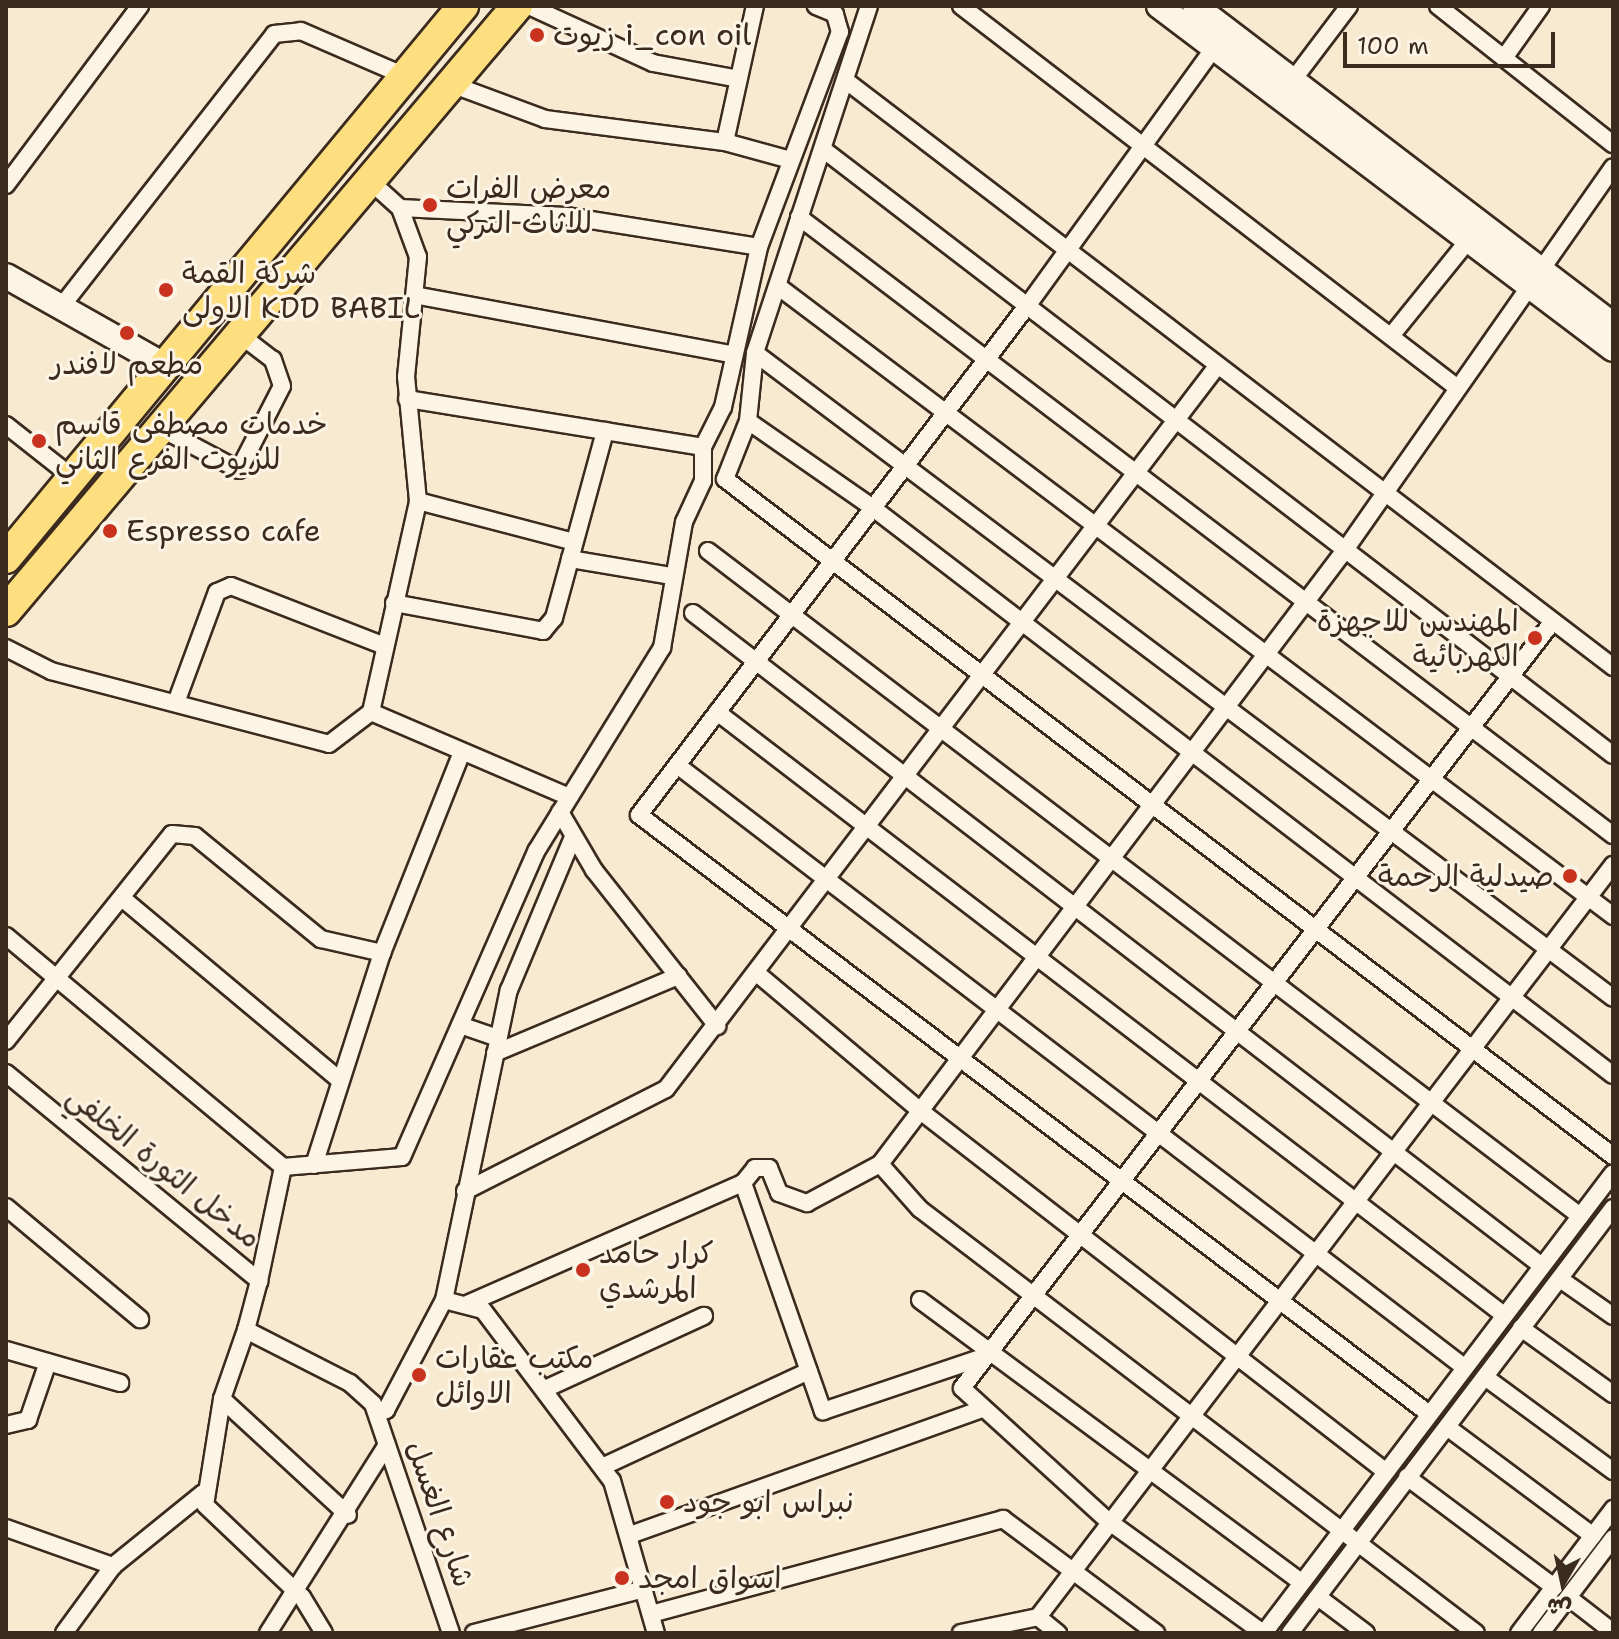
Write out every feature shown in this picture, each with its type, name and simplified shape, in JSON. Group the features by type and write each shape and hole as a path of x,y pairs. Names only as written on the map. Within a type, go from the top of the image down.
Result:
{"highway":[{"path":"6,558 463,6"},
{"path":"6,611 517,6"},
{"path":"367,123 370,142 398,147"},
{"path":"314,187 338,189 341,213"}],"street":[{"path":"6,185 140,6"},
{"path":"529,6 653,63 739,79"},
{"path":"725,142 755,6"},
{"path":"6,936 283,1167 402,1157 560,812 662,648 672,576 703,481 703,447 723,407 730,354 759,247 840,32 835,14 816,6"},
{"path":"869,6 849,83 799,217 779,287 755,353 748,421 725,479 834,559 1613,1156"},
{"path":"961,6 1455,386"},
{"path":"1159,6 1293,80 1535,276 1613,349"},
{"path":"1195,6 1221,38 1470,238 1613,325"},
{"path":"1293,80 1349,6"},
{"path":"1438,6 1613,144"},
{"path":"1504,58 1541,6"},
{"path":"61,307 274,34 301,31 405,76"},
{"path":"1221,38 1065,249 1027,306 639,815 1278,1304 1428,1413"},
{"path":"849,83 1613,667"},
{"path":"451,84 545,119 725,142 791,160"},
{"path":"824,150 1613,755"},
{"path":"467,1304 743,1183 755,1168 769,1168 779,1193 807,1203 880,1164 918,1109 1345,550 1455,386 1613,167"},
{"path":"6,648 51,671 177,700 329,744 371,712 418,501 407,399 420,296 414,238 400,208 370,181"},
{"path":"400,208 566,216 759,247"},
{"path":"799,217 988,357 1613,835"},
{"path":"1391,336 1470,238"},
{"path":"6,276 164,365"},
{"path":"779,287 1613,916"},
{"path":"420,296 730,354"},
{"path":"160,428 239,470 282,386 273,360 239,334"},
{"path":"755,353 1613,998"},
{"path":"465,1191 656,1096 759,975 1218,365"},
{"path":"407,399 703,447"},
{"path":"748,421 873,508 1613,1075"},
{"path":"6,425 72,477"},
{"path":"394,603 543,631 572,550 605,431"},
{"path":"418,501 572,550 672,576"},
{"path":"708,551 1580,1216"},
{"path":"177,700 217,592 231,586 385,646"},
{"path":"693,613 1542,1266"},
{"path":"1553,621 991,1355 962,1388 979,1410 1108,1521 1264,1633 1613,1173"},
{"path":"371,712 569,797"},
{"path":"717,712 1504,1315"},
{"path":"314,1165 382,953 462,752"},
{"path":"677,765 1464,1367"},
{"path":"560,812 573,837 717,1026"},
{"path":"6,1041 58,981 172,834 184,832 321,939 382,953"},
{"path":"246,1330 359,1389 378,1413 386,1410 444,1300 496,1046 519,960 573,837"},
{"path":"961,1633 1004,1628 1038,1617 1108,1521 1192,1416 1613,865"},
{"path":"122,898 341,1081"},
{"path":"759,975 918,1109 1385,1471"},
{"path":"496,1046 678,976"},
{"path":"460,1025 496,1046"},
{"name":"مدخل الثورة الخلفي","path":"6,1073 259,1281 222,1399 203,1493"},
{"path":"880,1164 920,1209 1476,1633"},
{"path":"259,1281 283,1167"},
{"path":"743,1183 823,1411 991,1355"},
{"path":"6,1207 140,1319"},
{"path":"1290,1633 1613,1208"},
{"path":"1597,1228 1613,1239"},
{"path":"1560,1279 1613,1316"},
{"path":"444,1300 467,1304 500,1326 602,1467 630,1535 656,1633"},
{"path":"920,1300 1301,1582"},
{"path":"545,1389 704,1316"},
{"path":"1521,1328 1613,1394"},
{"path":"6,1350 120,1383"},
{"path":"6,1425 28,1420 48,1362"},
{"path":"602,1467 809,1371"},
{"path":"1485,1377 1613,1471"},
{"path":"222,1399 348,1515"},
{"path":"630,1535 979,1410"},
{"name":"شارع الغسل","path":"378,1413 451,1633"},
{"path":"1447,1427 1593,1536"},
{"path":"268,1633 348,1515 387,1445"},
{"path":"1407,1477 1554,1587"},
{"path":"64,1633 113,1566 203,1493 210,1516 297,1592 324,1633"},
{"path":"1519,1633 1613,1509"},
{"path":"651,1614 1003,1519 1156,1633"},
{"path":"6,1528 113,1566"},
{"path":"1541,1633 1610,1547"},
{"path":"474,1633 644,1589"},
{"path":"1318,1597 1366,1633"},
{"path":"1569,1598 1613,1632"},
{"path":"1038,1617 1058,1633"}],"place":[{"name":"زيوت i_con oil","path":"537,35"},
{"name":"معرض الفرات للاثاث التركي","path":"430,205"},
{"name":"شركة القمة الاولى KDD BABIL","path":"166,290"},
{"name":"مطعم لافندر","path":"127,333"},
{"name":"خدمات مصطفى قاسم للزيوت الفرع الثاني","path":"39,441"},
{"name":"Espresso cafe","path":"110,531"},
{"name":"المهندس للاجهزة الكهربائية","path":"1535,638"},
{"name":"صيدلية الرحمة","path":"1570,876"},
{"name":"كرار حامد المرشدي","path":"583,1270"},
{"name":"مكتب عقارات الاوائل","path":"419,1375"},
{"name":"نبراس ابو جود","path":"667,1502"},
{"name":"اسواق امجد","path":"622,1578"}]}
